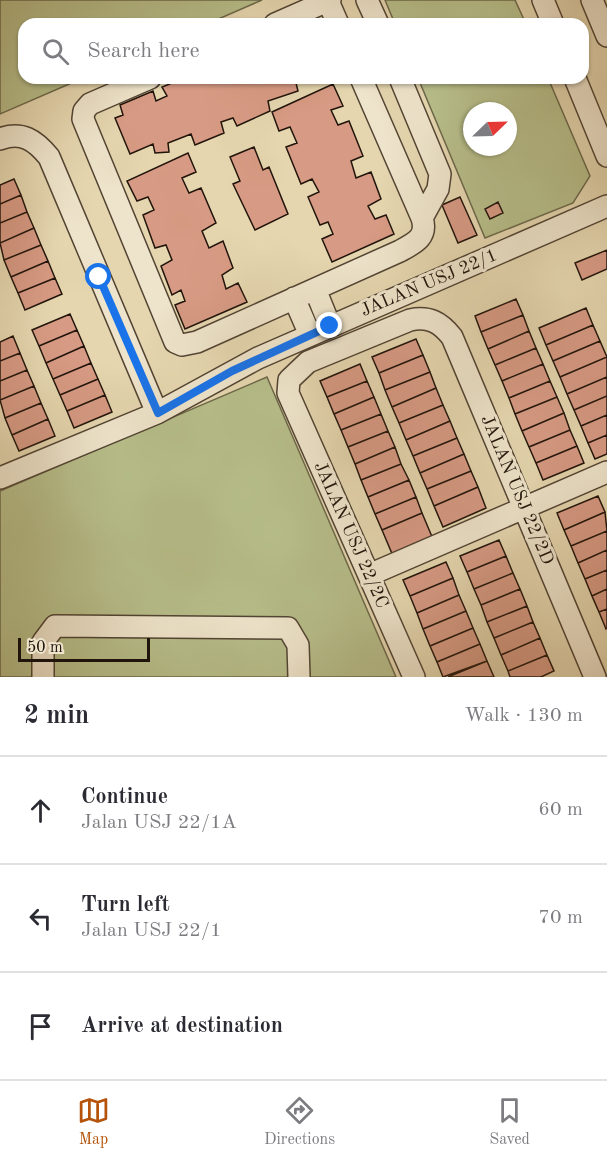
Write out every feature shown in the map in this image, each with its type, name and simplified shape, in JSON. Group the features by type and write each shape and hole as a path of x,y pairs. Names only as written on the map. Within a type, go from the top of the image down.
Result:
{"street":[{"path":"367,0 375,18"},
{"path":"543,0 550,18"},
{"path":"592,0 607,36"},
{"path":"289,18 329,1 336,18"},
{"path":"136,84 90,104 84,111 83,119 176,342 182,345 197,342 416,243 424,233 422,218 364,84"},
{"path":"402,84 440,174 438,189 422,218"},
{"path":"577,84 607,156"},
{"path":"0,139 20,135 40,146 49,157 158,413"},
{"name":"JALAN USJ 22/1","path":"0,478 158,413 232,371 310,335 607,206"},
{"path":"315,289 330,326"},
{"path":"294,298 310,335"},
{"name":"JALAN USJ 22/2C","path":"414,677 288,393 288,380 308,362 410,320 423,318"},
{"name":"JALAN USJ 22/2D","path":"423,318 443,326 452,337 595,677"},
{"path":"369,576 607,472"},
{"path":"43,677 43,642 55,626 288,628 298,645 299,677"}],"green space":[{"path":"0,0 262,0 221,18 18,18 18,84 69,84 0,114"},
{"path":"385,0 515,0 523,18 392,18"},
{"path":"421,84 551,84 590,176 573,203 485,238"},
{"path":"267,377 396,677 0,677 0,491"}],"building":[{"path":"169,84 296,84 298,91 268,101 270,111 237,126 233,118 221,122 224,133 195,145 191,134 168,143 169,152 155,153 153,144 130,154 115,118 123,115 120,105 153,91 156,101 167,96 162,87"},
{"path":"333,84 343,106 331,110 338,125 349,121 363,156 351,161 356,178 371,172 381,199 368,206 375,219 386,215 394,234 332,262 322,239 333,234 328,222 320,225 308,197 319,192 312,179 301,184 286,147 297,143 290,127 279,131 272,112"},
{"path":"254,147 263,170 269,167 288,214 255,230 233,184 240,181 230,157"},
{"path":"188,153 196,172 182,178 189,193 201,188 216,223 202,231 209,248 223,241 233,268 222,275 226,289 238,283 247,302 185,329 175,305 185,301 181,290 172,295 161,266 172,260 166,245 155,248 143,215 154,210 148,197 137,201 127,181"},
{"path":"14,179 21,195 0,204 0,185"},
{"path":"21,195 27,212 0,223 0,204"},
{"path":"460,197 477,235 458,243 442,205"},
{"path":"498,202 503,213 490,219 485,209"},
{"path":"27,212 34,228 0,243 0,223"},
{"path":"34,228 41,245 4,260 0,243"},
{"path":"41,245 48,261 11,277 4,260"},
{"path":"607,250 607,269 582,280 575,263"},
{"path":"48,261 55,278 18,293 11,277"},
{"path":"55,278 62,294 25,310 18,293"},
{"path":"516,299 523,315 481,332 475,316"},
{"path":"586,308 593,325 546,345 539,328"},
{"path":"70,314 77,330 39,346 32,330"},
{"path":"523,315 529,331 488,349 481,332"},
{"path":"593,325 600,341 553,361 546,345"},
{"path":"77,330 84,346 46,363 39,346"},
{"path":"529,331 536,348 495,365 488,349"},
{"path":"13,336 20,353 0,361 0,342"},
{"path":"416,339 423,355 379,373 372,357"},
{"path":"600,341 607,357 560,377 553,361"},
{"path":"84,346 91,363 53,379 46,363"},
{"path":"536,348 543,364 502,381 495,365"},
{"path":"20,353 27,370 0,381 0,361"},
{"path":"423,355 430,372 385,390 379,373"},
{"path":"607,357 607,377 567,394 560,377"},
{"path":"91,363 98,379 60,395 53,379"},
{"path":"360,364 367,381 327,397 320,381"},
{"path":"543,364 550,381 509,398 502,381"},
{"path":"27,370 34,386 0,400 0,381"},
{"path":"430,372 436,388 392,407 385,390"},
{"path":"607,377 607,396 574,410 567,394"},
{"path":"98,379 105,395 67,411 60,395"},
{"path":"367,381 374,397 334,414 327,397"},
{"path":"550,381 557,397 515,414 509,398"},
{"path":"34,386 41,403 5,418 0,400"},
{"path":"436,388 443,405 399,423 392,407"},
{"path":"105,395 112,412 74,428 67,411"},
{"path":"607,396 607,415 581,426 574,410"},
{"path":"374,397 381,414 341,430 334,414"},
{"path":"557,397 564,413 522,431 515,414"},
{"path":"41,403 48,419 12,435 5,418"},
{"path":"443,405 450,421 406,440 399,423"},
{"path":"564,413 570,430 529,447 522,431"},
{"path":"381,414 388,431 348,447 341,430"},
{"path":"607,415 607,435 588,443 581,426"},
{"path":"48,419 55,436 19,451 12,435"},
{"path":"450,421 457,438 413,456 406,440"},
{"path":"570,430 577,446 536,463 529,447"},
{"path":"388,431 395,447 355,464 348,447"},
{"path":"607,435 607,454 595,459 588,443"},
{"path":"457,438 464,454 420,473 413,456"},
{"path":"577,446 584,463 543,480 536,463"},
{"path":"395,447 401,464 361,480 355,464"},
{"path":"464,454 471,471 427,489 420,473"},
{"path":"401,464 409,480 368,497 361,480"},
{"path":"471,471 478,487 434,506 427,489"},
{"path":"409,480 416,497 375,514 368,497"},
{"path":"478,487 486,508 443,527 434,506"},
{"path":"598,496 605,512 564,530 557,513"},
{"path":"416,497 422,513 382,530 375,514"},
{"path":"605,512 607,531 571,546 564,530"},
{"path":"422,513 433,539 393,556 382,530"},
{"path":"607,531 607,550 578,563 571,546"},
{"path":"499,540 506,556 467,572 460,556"},
{"path":"607,550 607,570 585,579 578,563"},
{"path":"506,556 513,573 474,589 467,572"},
{"path":"446,562 453,578 410,596 403,580"},
{"path":"607,570 607,589 592,596 585,579"},
{"path":"513,573 520,589 481,605 474,589"},
{"path":"453,578 459,595 417,613 410,596"},
{"path":"520,589 527,606 487,622 481,605"},
{"path":"607,589 607,609 599,612 592,596"},
{"path":"459,595 466,611 423,629 417,613"},
{"path":"527,606 533,622 494,638 487,622"},
{"path":"607,609 607,628 606,629 599,612"},
{"path":"466,611 473,628 430,646 423,629"},
{"path":"533,622 540,638 501,655 494,638"},
{"path":"473,628 480,644 437,662 430,646"},
{"path":"540,638 547,655 508,671 501,655"},
{"path":"480,644 487,661 443,677 437,662"},
{"path":"547,655 554,671 541,677 510,677 508,671"},
{"path":"487,661 494,677 448,677"}],"route":[{"path":"99,277 158,413 232,371 330,326"}]}
